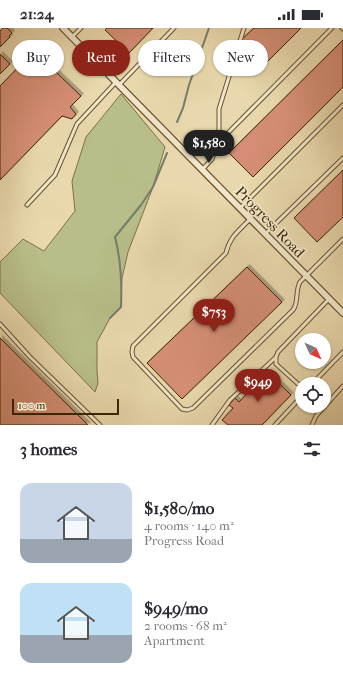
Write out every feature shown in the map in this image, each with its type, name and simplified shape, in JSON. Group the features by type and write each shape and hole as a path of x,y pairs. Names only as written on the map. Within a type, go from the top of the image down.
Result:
{"street":[{"name":"Progress Road","path":"63,28 343,313"}],"lane":[{"path":"72,38 81,28"},
{"path":"27,205 55,175 77,124 174,28"},
{"path":"219,142 219,109 244,28"},
{"path":"202,170 212,159 219,142 332,28"},
{"path":"240,208 343,105"},
{"path":"265,234 343,158"},
{"path":"250,219 228,243 226,253 133,346 133,357 182,409 187,410 193,408 293,310 296,304 298,286 343,239"},
{"path":"212,425 230,400 276,357 278,352 329,299"},
{"path":"0,324 30,357 100,425"},
{"path":"319,377 343,352"},
{"path":"276,357 276,364 295,381"},
{"path":"312,425 316,416 343,386"},
{"path":"275,425 295,404"}],"green space":[{"path":"121,94 165,147 153,187 128,252 122,278 121,307 110,318 97,342 98,383 95,392 0,293 0,262 23,239 44,251 75,211 72,181 86,137"}],"building":[{"path":"3,28 7,28 12,33 0,47 0,31"},
{"path":"107,28 153,28 141,40 138,40 138,44 130,52 130,40 115,40 105,30"},
{"path":"254,28 301,28 268,61 268,40 242,39"},
{"path":"343,40 343,87 253,177 229,153"},
{"path":"0,54 10,64 0,74"},
{"path":"12,74 12,76 60,76 81,96 70,107 76,114 72,119 62,116 0,180 0,86"},
{"path":"343,170 343,217 317,242 294,218"},
{"path":"247,267 282,302 182,399 147,363"},
{"path":"0,338 88,425 0,425"},
{"path":"267,372 291,395 262,425 228,425 222,420 233,408 229,405 235,398 239,402"}],"waterway":[{"path":"177,122 209,28"},
{"path":"110,318 121,307 121,271 115,237 141,205 153,187 167,153"}]}
